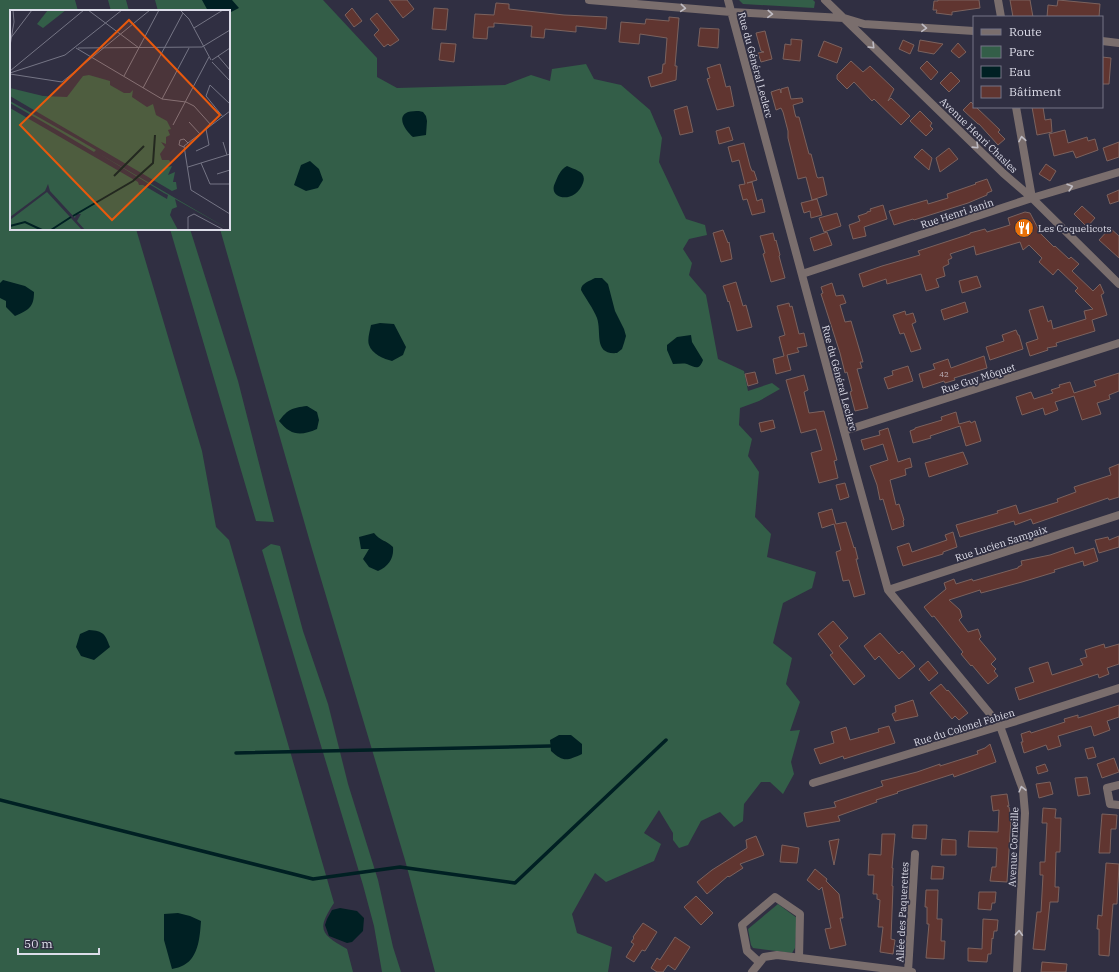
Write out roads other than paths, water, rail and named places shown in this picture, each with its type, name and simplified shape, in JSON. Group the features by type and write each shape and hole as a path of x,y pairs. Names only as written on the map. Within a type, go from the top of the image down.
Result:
{"street":[{"path":"589,0 731,12 844,18 864,24 973,31"},
{"name":"Rue du Général Leclerc","path":"728,0 888,590 1000,726"},
{"name":"Avenue Henri Chasles","path":"825,0 1003,173 1032,198 1119,284"},
{"path":"998,0 1001,16"},
{"path":"1103,42 1119,43"},
{"path":"1016,108 1032,198"},
{"name":"Rue Henri Janin","path":"802,274 1032,198 1119,172"},
{"name":"Rue Guy Môquet","path":"844,432 1119,343"},
{"name":"Rue Lucien Sampaix","path":"888,590 1119,515"},
{"name":"Rue du Colonel Fabien","path":"813,783 1119,688"},
{"name":"Avenue Corneille","path":"1000,726 1023,790 1025,813 1018,972"},
{"path":"1119,785 1107,788 1110,804 1119,805"},
{"name":"Allée des Paquerettes","path":"908,972 915,854"},
{"path":"759,962 747,951 742,925 775,897 800,914 799,958"},
{"path":"752,972 764,957 777,955 912,972"}],"water":[{"path":"202,0 232,0 239,8 230,12 230,10 207,10"},
{"path":"408,112 423,112 426,116 426,135 413,137 405,128 402,117"},
{"path":"310,161 319,169 323,180 318,188 306,191 294,185 301,165"},
{"path":"567,166 582,174 584,179 583,183 574,195 569,197 558,196 555,193 555,183 560,173"},
{"path":"595,278 602,278 608,284 615,311 624,329 626,336 624,343 622,349 617,353 609,353 601,347 597,318 581,290 584,284"},
{"path":"3,280 25,286 34,292 33,302 29,308 15,316 6,307 6,301 0,298 0,283"},
{"path":"380,323 394,324 406,347 403,355 392,361 375,353 368,343 371,325"},
{"path":"691,335 692,342 703,360 700,366 695,367 685,364 673,364 667,350 667,345 677,337"},
{"path":"307,406 317,412 319,420 317,429 301,434 296,433 288,430 279,421 291,410"},
{"path":"374,533 393,547 392,558 385,567 378,571 369,567 363,559 369,549 361,549 359,537"},
{"path":"89,630 101,632 107,639 110,647 94,660 81,656 76,647 80,634"},
{"path":"559,735 571,735 582,744 582,754 569,759 562,759 555,755 551,751 550,740"},
{"path":"340,908 357,911 364,918 363,931 352,942 347,943 329,936 325,925 332,910"},
{"path":"178,913 201,921 200,933 198,945 193,957 184,965 172,969 164,940 164,914"}],"waterway":[{"path":"0,800 313,879 400,867 515,883 666,740"},
{"path":"236,753 550,746"}],"place":[{"name":"Les Coquelicots","path":"1024,228"}]}
